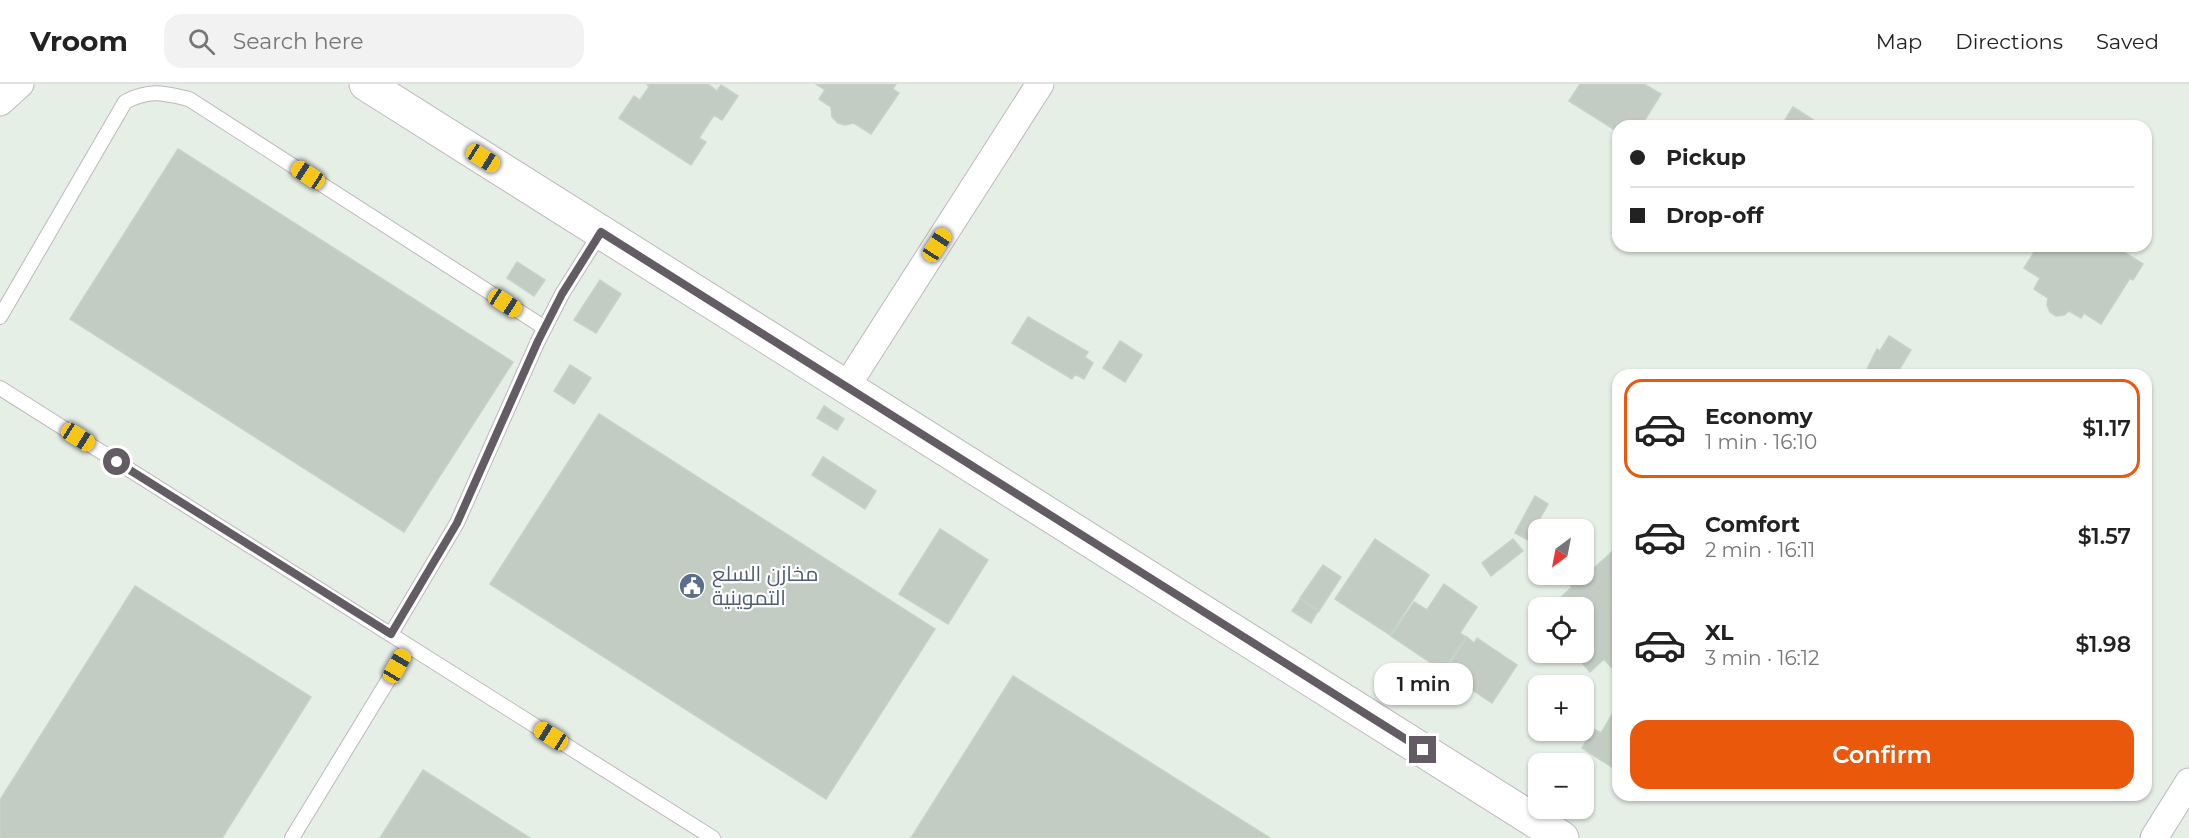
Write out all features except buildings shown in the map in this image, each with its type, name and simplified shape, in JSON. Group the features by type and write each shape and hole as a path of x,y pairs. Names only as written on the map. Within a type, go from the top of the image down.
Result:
{"street":[{"path":"0,102 20,84"},
{"path":"366,84 1562,838"},
{"path":"846,387 1040,84"},
{"path":"2154,838 2189,782"}],"lane":[{"path":"0,317 125,102 142,93 162,93 189,99 545,328"},
{"path":"391,634 457,523 545,328 562,294 601,232"},
{"path":"0,388 713,838"},
{"path":"292,838 409,646"}],"place":[{"name":"مخازن السلع التموينية","path":"692,586"}],"route":[{"path":"117,462 391,634 457,523 538,341 562,294 601,232 1423,750"}]}
